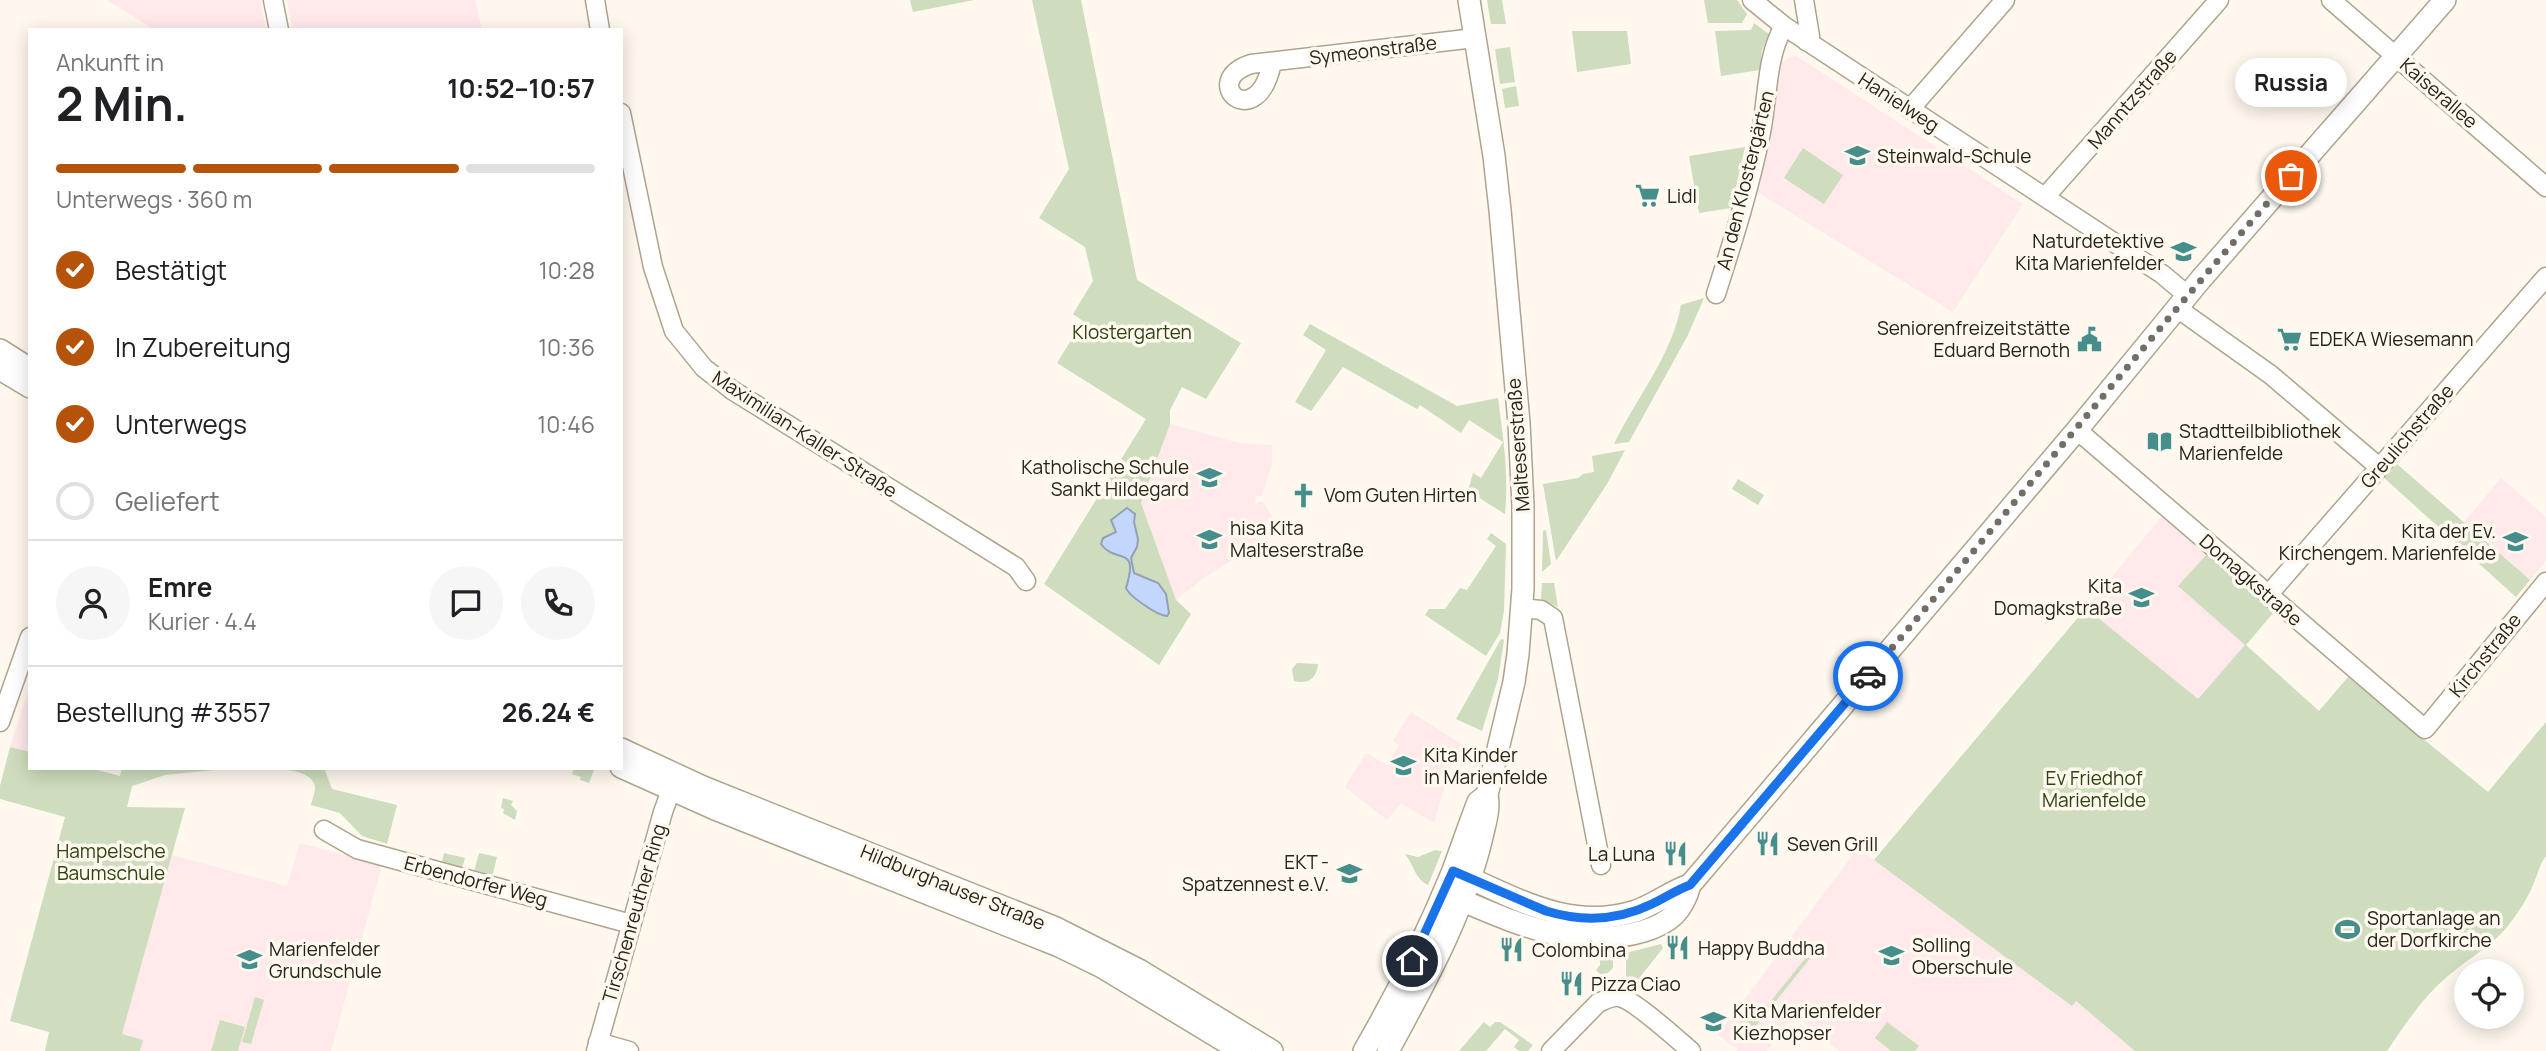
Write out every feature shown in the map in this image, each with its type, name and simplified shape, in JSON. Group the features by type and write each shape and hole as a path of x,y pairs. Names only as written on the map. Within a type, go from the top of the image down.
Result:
{"main road":[{"name":"Malteserstraße","path":"1453,897 1489,805 1487,794 1514,682 1522,608 1523,506 1520,430 1496,176 1469,0"},
{"path":"1453,897 1540,931 1576,938 1607,939 1633,934 1665,922 1685,904 1690,885 2077,430 2182,301 2445,0"},
{"path":"0,350 28,368"},
{"path":"0,369 28,386"},
{"name":"Hildburghauser Straße","path":"623,750 673,783 1059,946 1102,967 1241,1051"},
{"name":"Hildburghauser Straße","path":"623,768 673,783 1056,928 1139,970 1272,1051"},
{"path":"1461,875 1546,911 1586,919 1620,916 1640,910 1690,885"},
{"path":"1363,1051 1453,897"},
{"path":"1388,1051 1422,987 1453,897"}],"street":[{"path":"273,0 279,28"},
{"path":"595,0 600,28"},
{"name":"Hanielweg","path":"1752,0 1806,41 2172,281 2182,301 2379,467"},
{"path":"1804,0 1810,36 1806,41"},
{"path":"1910,109 2005,0"},
{"name":"Manntzstraße","path":"2045,197 2219,0"},
{"name":"Kaiserallee","path":"2331,0 2546,187"},
{"name":"An den Klostergärten","path":"1716,294 1761,132 1774,46 1784,26"},
{"name":"Symeonstraße","path":"1272,62 1475,38"},
{"name":"Maximilian-Kaller-Straße","path":"623,122 658,287 676,335 692,355 732,390 1016,568 1026,582"},
{"name":"Greulichstraße","path":"2268,595 2546,277"},
{"name":"Domagkstraße","path":"2077,430 2425,729"},
{"name":"Kirchstraße","path":"2425,729 2546,582"},
{"path":"1522,608 1541,610 1553,618 1601,865"},
{"path":"0,722 28,643"},
{"name":"Tirschenreuther Ring","path":"597,1047 673,783"},
{"name":"Erbendorfer Weg","path":"324,830 357,849 631,924"},
{"path":"1551,1051 1598,1003 1619,997 1631,1002 1691,1051"},
{"path":"597,1047 629,1051"}],"shaded area":[{"path":"107,0 260,0 266,28 152,28"},
{"path":"287,0 475,0 482,28 293,28"},
{"name":"Steinwald-Schule","path":"1795,55 2023,204 1953,312 1757,192 1773,120 1780,63"},
{"path":"1170,424 1239,443 1272,445 1272,464 1262,496 1256,496 1255,505 1262,501 1281,530 1205,577 1176,600 1141,503"},
{"name":"Kita der Ev. Kirchengem. Marienfelde","path":"2501,478 2546,517 2546,561 2530,580 2464,522"},
{"name":"Kita Domagkstraße","path":"2163,515 2207,554 2178,586 2246,645 2197,699 2086,608"},
{"path":"28,692 28,752 10,747"},
{"name":"Kita Kinder in Marienfelde","path":"1411,712 1463,745 1450,768 1434,823 1401,803 1387,820 1345,787 1366,753 1387,765 1399,745 1393,741"},
{"name":"Marienfelder Grundschule","path":"300,843 382,865 331,1051 140,1051 142,1040 122,1034 172,855 287,886"},
{"name":"Solling Oberschule","path":"1858,848 2072,1005 2076,1001 2135,1051 1839,1051 1794,1015 1767,1051 1739,1051 1718,1035"}],"green space":[{"path":"910,0 974,0 913,12"},
{"name":"Klostergarten","path":"1032,0 1081,0 1137,280 1241,343 1206,399 1182,387 1170,410 1170,424 1141,503 1176,600 1191,614 1159,665 1044,584 1146,419 1057,363 1083,321 1073,314 1093,281 1085,247 1039,218 1069,169"},
{"path":"1487,0 1502,0 1506,24 1491,24"},
{"path":"1704,0 1737,0 1747,14 1742,23 1708,23"},
{"path":"1754,23 1769,34 1762,50 1760,70 1721,76 1715,31 1751,30"},
{"path":"1572,31 1627,31 1631,64 1577,72"},
{"path":"1510,47 1515,82 1500,84 1495,49"},
{"path":"1516,86 1519,106 1505,108 1502,89"},
{"path":"1745,147 1731,208 1699,213 1689,156"},
{"path":"1803,148 1843,175 1824,204 1784,178"},
{"path":"1704,298 1688,335 1629,442 1614,444 1662,359 1681,305"},
{"path":"1310,324 1457,406 1498,398 1503,442 1469,420 1461,433 1420,405 1417,409 1343,367 1311,411 1295,402 1326,350 1303,335"},
{"path":"1503,442 1506,470 1505,514 1468,491 1473,473 1481,478"},
{"path":"1625,450 1607,484 1556,561 1543,484 1578,478 1594,472 1592,456"},
{"path":"2397,464 2530,580 2516,597 2382,476"},
{"path":"1738,479 1764,495 1758,505 1732,489"},
{"path":"1546,530 1551,564 1542,572 1543,531"},
{"path":"1491,533 1506,544 1504,611 1500,633 1486,656 1425,615 1429,609 1445,609 1460,588 1467,590 1496,546 1487,539"},
{"name":"Ev Friedhof Marienfelde","path":"2207,554 2274,612 2246,645 2319,711 2348,677 2488,792 2546,722 2546,856 2530,893 2507,927 2486,947 2470,959 2454,959 2454,971 2431,992 2387,1051 2135,1051 2076,1001 2072,1006 1874,860 2086,608 2198,699 2245,645 2178,586"},
{"path":"1542,583 1554,583 1558,607 1541,599"},
{"path":"1501,639 1504,640 1498,679 1482,731 1456,719"},
{"path":"1297,663 1318,664 1314,677 1304,682 1294,681 1292,669"},
{"name":"Hampelsche Baumschule","path":"10,747 28,752 28,770 98,770 120,776 122,770 214,770 165,775 132,786 127,807 185,808 122,1034 143,1040 140,1051 45,1051 49,1032 10,1021 65,817 0,799 0,786"},
{"path":"286,770 325,770 332,789 397,805 387,844 362,836 340,813 311,805 314,783 311,778"},
{"path":"573,770 594,770 589,783 572,774"},
{"path":"503,798 513,801 511,805 517,811 515,820 503,813"},
{"path":"1435,850 1442,851 1428,885 1417,875 1405,854 1418,857"},
{"path":"444,853 465,858 462,868 442,862"},
{"path":"479,853 497,857 492,877 474,872"},
{"path":"1810,940 1819,947 1748,1036 1736,1027 1754,1006 1762,1012 1812,950 1804,943"},
{"path":"1661,944 1663,948 1637,981 1626,979 1626,953"},
{"path":"1600,958 1613,958 1613,968 1603,977 1596,970 1600,965"},
{"path":"255,997 264,1000 251,1044 242,1042"},
{"path":"220,1020 245,1027 238,1051 211,1051"},
{"path":"1484,1022 1490,1027 1495,1022 1500,1022 1533,1045 1528,1051 1519,1051 1514,1047 1519,1040 1505,1029 1486,1051 1459,1051"},
{"path":"1887,1022 1919,1046 1915,1051 1891,1051 1875,1038"}],"water":[{"path":"1127,508 1135,514 1138,539 1131,558 1134,573 1158,583 1166,594 1169,613 1167,616 1151,609 1128,592 1128,560 1107,550 1101,544 1103,538 1116,532 1111,520"}],"way so far":[{"path":"1868,676 2201,279 2291,176"}],"place":[{"name":"Steinwald-Schule","path":"1857,156"},
{"name":"Russia","path":"2291,176"},
{"name":"Lidl","path":"1647,196"},
{"name":"Naturdetektive Kita Marienfelder","path":"2184,252"},
{"name":"Seniorenfreizeitstätte Eduard Bernoth","path":"2090,339"},
{"name":"EDEKA Wiesemann","path":"2289,339"},
{"name":"Stadtteilbibliothek Marienfelde","path":"2159,442"},
{"name":"Katholische Schule Sankt Hildegard","path":"1209,478"},
{"name":"Vom Guten Hirten","path":"1304,495"},
{"name":"hisa Kita Malteserstraße","path":"1210,539"},
{"name":"Kita der Ev. Kirchengem. Marienfelde","path":"2516,542"},
{"name":"Kita Domagkstraße","path":"2142,597"},
{"name":"Kita Kinder in Marienfelde","path":"1404,766"},
{"name":"Seven Grill","path":"1767,844"},
{"name":"La Luna","path":"1675,854"},
{"name":"EKT - Spatzennest e.V.","path":"1349,873"},
{"name":"Sportanlage an der Dorfkirche","path":"2347,929"},
{"name":"Happy Buddha","path":"1678,948"},
{"name":"Colombina","path":"1512,950"},
{"name":"Solling Oberschule","path":"1892,956"},
{"name":"Marienfelder Grundschule","path":"249,960"},
{"name":"Pizza Ciao","path":"1571,984"},
{"name":"Kita Marienfelder Kiezhopser","path":"1713,1022"}],"route":[{"path":"1412,961 1453,871 1546,911 1586,919 1620,916 1640,910 1690,885 1868,676"}]}
